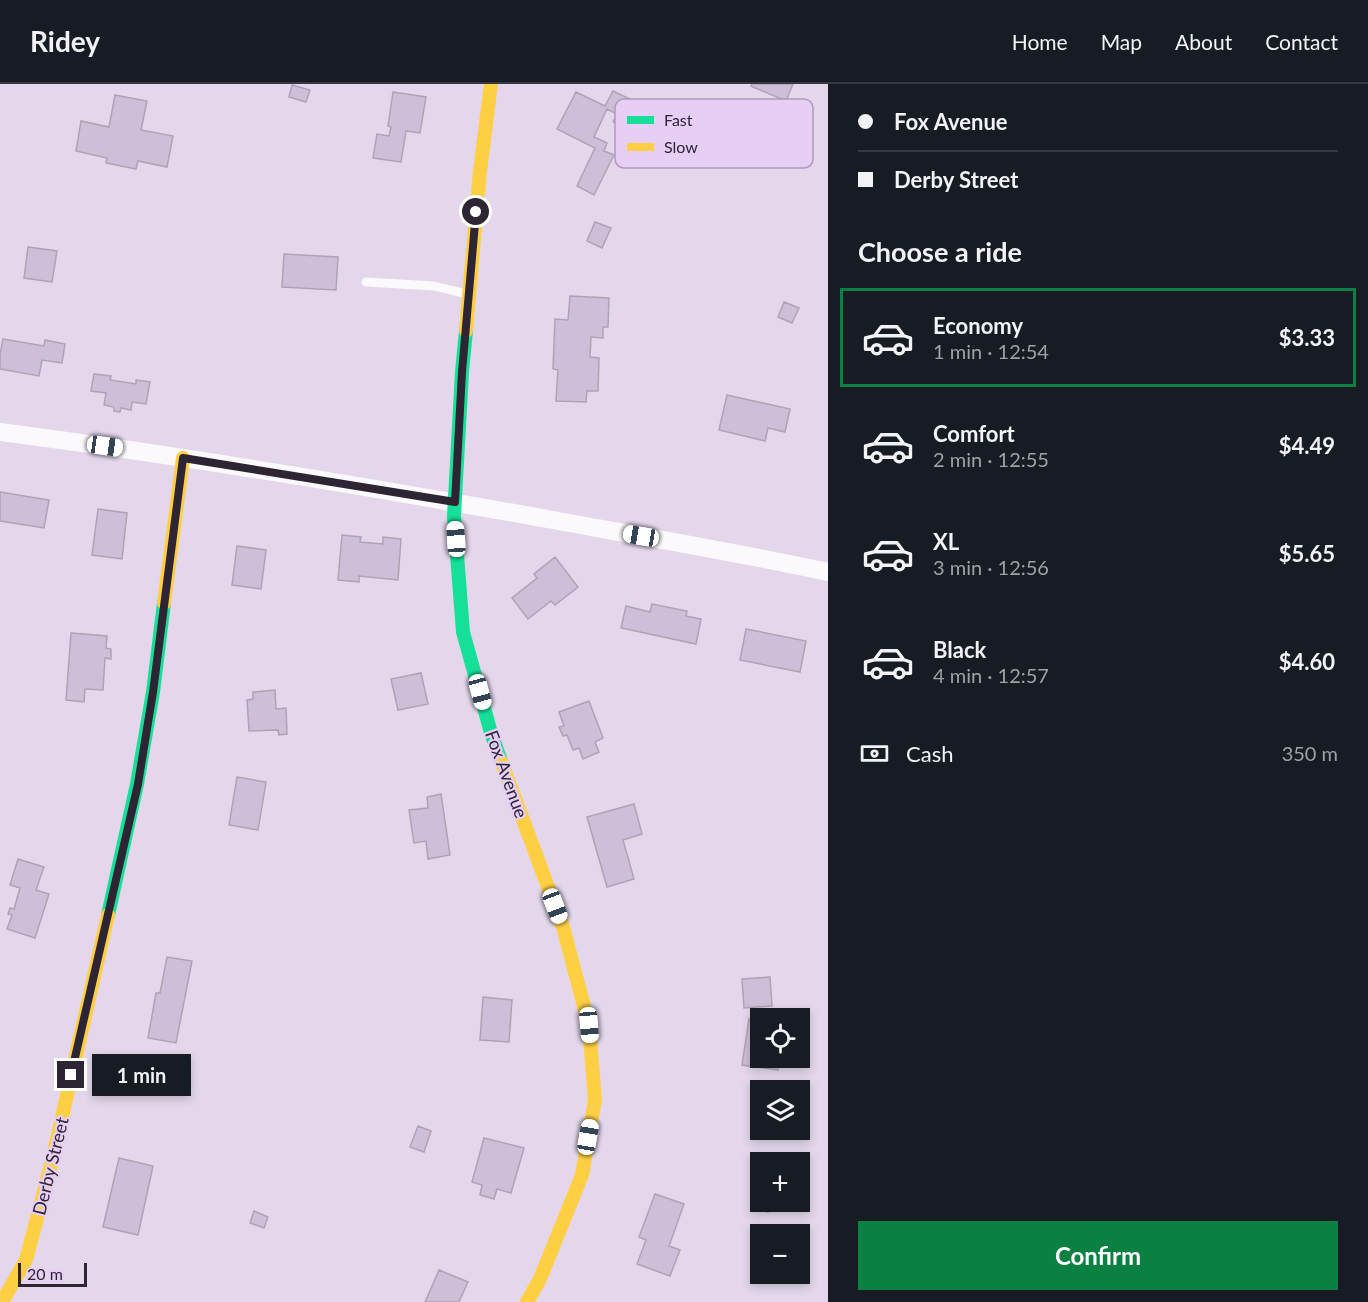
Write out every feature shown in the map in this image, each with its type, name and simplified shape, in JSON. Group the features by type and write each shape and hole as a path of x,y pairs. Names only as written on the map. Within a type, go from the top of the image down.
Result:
{"street":[{"name":"Fox Avenue","path":"491,84 480,171 462,372 454,516 463,632 491,733 563,927 589,1025 595,1100 582,1175 540,1279 527,1302"},
{"path":"0,432 126,449 455,502 828,572"},
{"name":"Derby Street","path":"2,1302 26,1260 53,1157 138,784 153,692 183,458"}],"lane":[{"path":"366,282 434,286 469,294"}],"building":[{"path":"752,84 793,84 787,99 781,99 751,86"},
{"path":"292,85 310,90 306,102 289,97"},
{"path":"613,91 630,99 615,99 615,113 607,109 594,137 607,143 604,151 614,155 594,195 577,186 595,148 557,129 576,92 605,106"},
{"path":"393,92 426,97 420,133 406,131 401,162 373,158 377,134 389,136 391,127 388,126"},
{"path":"115,95 147,101 141,130 173,136 167,167 138,161 136,169 106,163 107,158 76,151 81,121 109,127"},
{"path":"595,222 611,228 602,248 587,241"},
{"path":"28,247 57,251 52,282 24,278"},
{"path":"284,254 338,257 336,290 282,287"},
{"path":"570,296 609,298 608,327 603,327 603,338 591,337 590,357 599,358 598,391 587,391 586,402 556,401 558,370 553,369 555,319 568,320"},
{"path":"784,302 799,308 792,323 778,317"},
{"path":"3,339 44,346 45,340 65,344 62,363 42,360 39,376 0,369"},
{"path":"94,374 111,376 110,380 136,384 136,380 150,382 146,404 132,402 131,410 121,408 120,412 114,411 114,407 104,405 106,393 91,391"},
{"path":"727,395 790,409 785,432 768,428 765,441 719,430"},
{"path":"0,492 49,500 44,528 0,521"},
{"path":"98,509 127,513 122,559 92,555"},
{"path":"342,535 361,537 360,542 383,544 383,537 401,539 398,580 359,576 359,582 338,580"},
{"path":"237,546 266,550 261,589 232,585"},
{"path":"555,557 578,587 555,605 551,601 528,619 512,598 537,578 534,574"},
{"path":"652,604 687,611 686,616 701,619 696,644 621,628 626,606 650,612"},
{"path":"746,629 806,641 800,672 740,660"},
{"path":"71,633 107,636 106,648 111,649 111,659 105,658 103,690 85,689 84,702 66,700"},
{"path":"421,673 428,704 398,710 391,679"},
{"path":"275,690 276,709 286,708 287,734 279,735 278,730 249,731 247,700 253,699 253,692"},
{"path":"589,701 603,738 595,742 599,752 583,759 579,748 573,750 567,735 563,736 559,727 564,726 559,712"},
{"path":"237,777 266,782 258,830 229,825"},
{"path":"441,794 450,855 428,859 426,841 414,843 409,810 428,808 427,797"},
{"path":"634,804 642,834 623,840 634,879 607,887 587,817"},
{"path":"18,859 44,867 36,890 49,894 35,938 7,929 12,915 8,914 10,908 14,909 20,888 10,885"},
{"path":"167,957 192,961 176,1043 148,1038 156,993 160,993"},
{"path":"770,977 772,1006 744,1008 742,979"},
{"path":"483,997 512,1000 509,1042 480,1040"},
{"path":"749,1019 750,1066 742,1065"},
{"path":"418,1126 431,1131 424,1152 410,1147"},
{"path":"484,1138 524,1148 511,1193 497,1189 494,1199 480,1195 482,1185 472,1182"},
{"path":"119,1158 153,1166 138,1235 103,1227"},
{"path":"655,1194 684,1204 669,1246 680,1250 670,1276 637,1264 646,1240 639,1237"},
{"path":"254,1211 268,1217 264,1228 250,1223"},
{"path":"439,1270 468,1282 459,1302 425,1302"}],"traffic: fast":[{"path":"466,331 454,516 463,632 501,761"},
{"path":"108,915 137,784 153,692 164,603"}],"traffic: slow":[{"path":"466,331 480,171 491,84"},
{"path":"164,603 183,458"},
{"path":"501,761 563,927 589,1025 595,1100 582,1175 540,1279 527,1302"},
{"path":"2,1302 26,1260 53,1157 108,915"}],"route":[{"path":"71,1075 138,784 153,692 183,458 455,502 462,372 476,212"}]}
